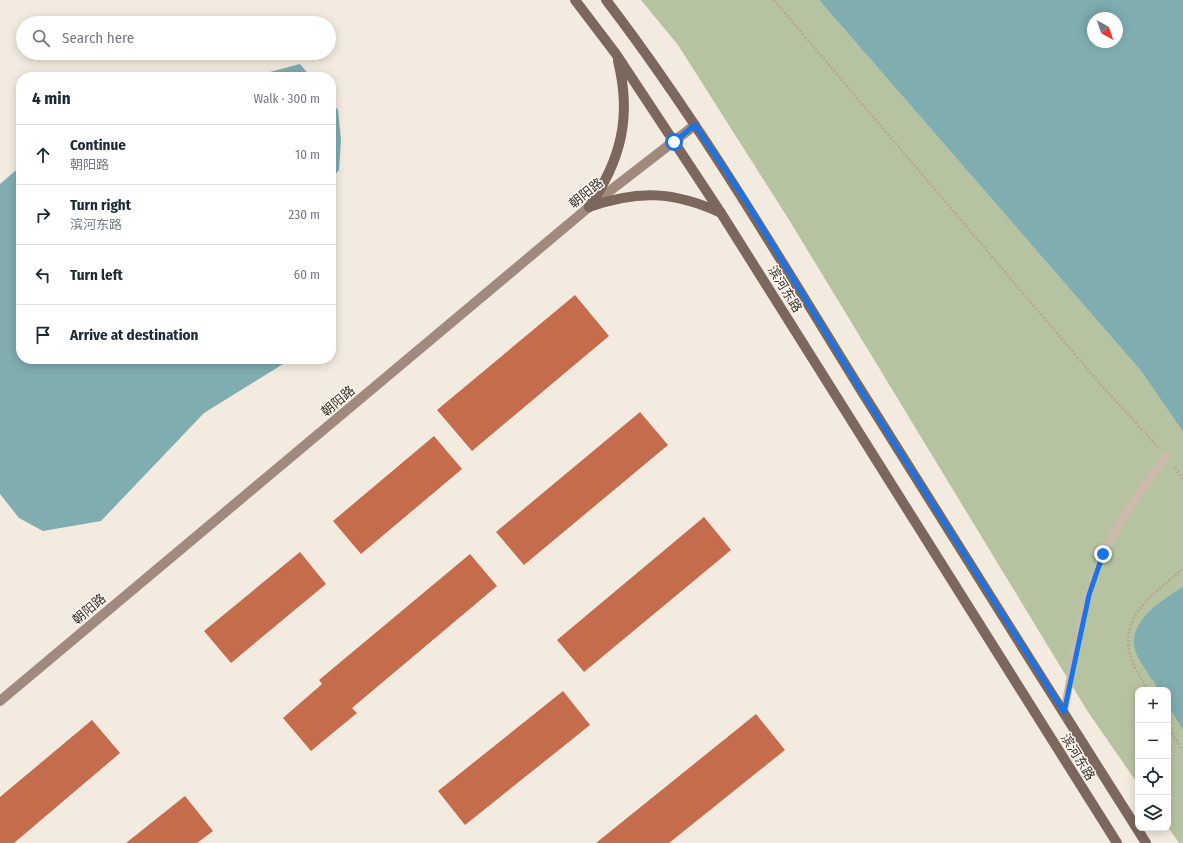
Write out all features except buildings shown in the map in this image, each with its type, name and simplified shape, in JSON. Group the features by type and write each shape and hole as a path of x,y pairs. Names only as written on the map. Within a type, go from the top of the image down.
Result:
{"main road":[{"name":"滨河东路","path":"574,0 616,54 721,213 1116,843"},
{"name":"滨河东路","path":"606,0 647,54 744,198 860,389 1146,843"},
{"path":"590,207 604,185 616,160 622,134 624,107 623,87 616,54"},
{"path":"590,207 633,195 656,194 678,197 700,203 721,213"}],"street":[{"name":"朝阳路","path":"0,701 590,207 695,125"}],"lane":[{"path":"1064,712 1089,595 1103,554 1122,521 1166,456"}],"path":[{"path":"774,0 1096,379 1166,456 1183,478"},
{"path":"1146,687 1133,662 1129,648 1129,635 1133,617 1142,604 1183,569"},
{"path":"1171,731 1183,751"}],"green space":[{"path":"641,0 819,0 1141,371 1183,432 1183,843 1179,843 1171,831 1171,687 1135,687 1135,780 1088,712 791,223 678,45"}],"water":[{"path":"819,0 1183,0 1183,432 1141,371"},
{"path":"300,64 307,72 270,72"},
{"path":"336,107 338,110 341,140 339,170 336,174"},
{"path":"16,170 16,364 282,364 204,413 101,521 43,531 19,518 0,494 0,184"},
{"path":"1183,587 1183,730 1171,710 1171,687 1157,687 1138,658 1134,642 1136,631 1140,622 1165,598"}],"route":[{"path":"674,142 695,125 744,198 860,389 1064,712 1089,595 1103,554"}]}
